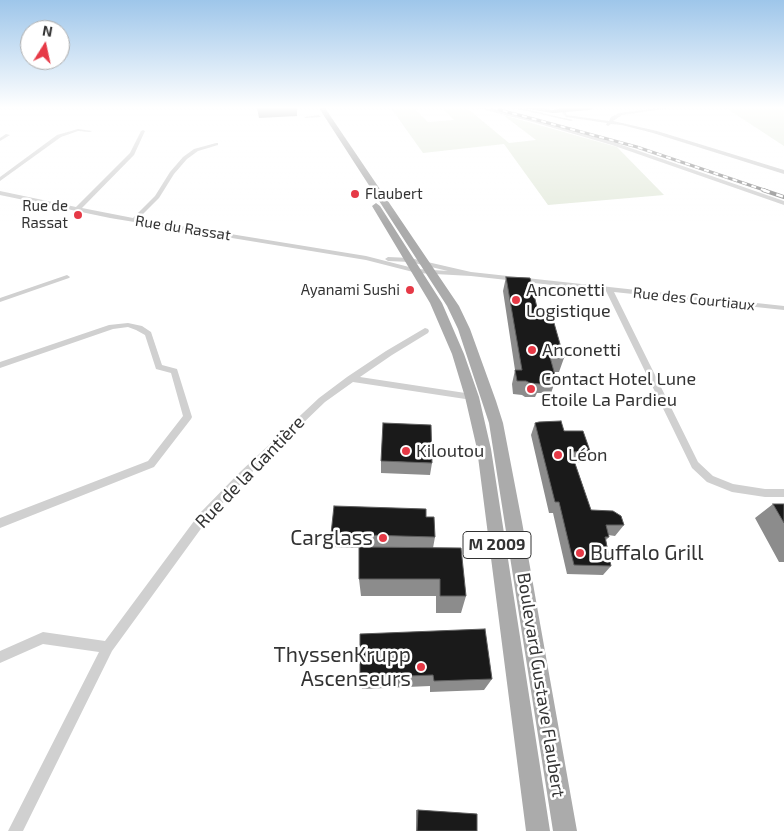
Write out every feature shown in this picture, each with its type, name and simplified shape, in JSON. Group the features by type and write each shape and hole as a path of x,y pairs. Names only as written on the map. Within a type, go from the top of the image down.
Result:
{"main road":[{"name":"Boulevard Gustave Flaubert","path":"342,147 403,248 430,271 472,397 484,449 538,831"},
{"name":"Boulevard Gustave Flaubert","path":"345,147 453,306 464,329 496,424 565,831"}],"street":[{"path":"0,179 44,147"},
{"path":"78,209 132,154 136,147"},
{"path":"134,220 157,197 172,173 185,158 196,150 207,147"},
{"path":"622,147 784,203"},
{"path":"702,147 784,172"},
{"name":"Rue du Rassat","path":"0,194 134,220 366,258 430,271"},
{"path":"385,259 403,248"},
{"name":"Rue du Rassat","path":"366,258 385,259 430,271"},
{"path":"430,271 471,274"},
{"name":"Rue des Courtiaux","path":"430,271 784,308"},
{"path":"0,300 67,277"},
{"path":"609,289 695,465 710,479 732,488 765,493 784,493"},
{"path":"0,366 112,327 128,325 139,328 148,334 159,367 174,371 188,418 151,464 0,523"},
{"name":"Rue de la Gantière","path":"15,831 108,647 204,516 243,475 322,400 425,331"},
{"path":"350,380 472,397"},
{"path":"0,657 43,638 108,647"}],"shaded area":[{"path":"419,147 479,147 423,153"},
{"path":"506,147 617,147 664,195 548,205"}],"building":[{"path":"506,277 530,278 539,316 552,316 564,358 550,357 556,379 540,379 540,384 517,381 515,370 522,370"},
{"path":"561,421 564,431 583,431 590,451 571,452 591,510 613,511 621,516 624,525 606,525 609,537 605,537 611,566 574,565 559,502 555,502 535,423"},
{"name":"Kiloutou","path":"383,423 431,425 432,463 381,461"},
{"path":"773,504 784,504 784,523"},
{"path":"334,506 426,509 426,517 434,517 435,537 331,534"},
{"path":"359,547 461,548 466,596 440,596 440,579 359,579"},
{"name":"ThyssenKrupp Ascenseurs","path":"485,629 492,679 434,681 433,675 360,678 360,634"},
{"path":"418,810 477,814 477,831 417,831"}],"railway":[{"path":"636,147 767,191"},
{"path":"763,190 784,197"}],"place":[{"name":"Flaubert","path":"355,194"},
{"name":"Rue de Rassat","path":"78,215"},
{"name":"Ayanami Sushi","path":"410,290"},
{"name":"Anconetti Logistique","path":"516,300"},
{"name":"Anconetti","path":"532,350"},
{"name":"Contact Hotel Lune Etoile La Pardieu","path":"531,389"},
{"name":"Kiloutou","path":"406,451"},
{"name":"Léon","path":"558,455"},
{"name":"Carglass","path":"383,538"},
{"name":"Buffalo Grill","path":"580,553"},
{"name":"ThyssenKrupp Ascenseurs","path":"421,667"}]}
